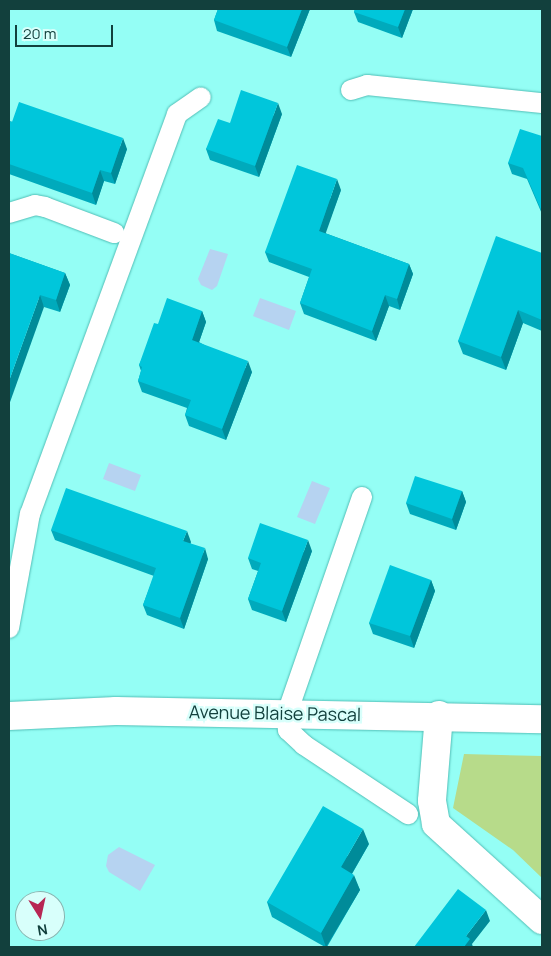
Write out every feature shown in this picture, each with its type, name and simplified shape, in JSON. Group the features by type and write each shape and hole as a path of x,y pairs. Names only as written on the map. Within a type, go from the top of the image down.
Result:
{"main road":[{"name":"Avenue Blaise Pascal","path":"9,716 116,711 542,719"},
{"path":"439,716 432,801 436,824 542,920"}],"lane":[{"path":"351,90 367,85 542,103"},
{"path":"9,628 30,514 177,114 201,97"},
{"path":"9,213 35,205 114,233"},
{"path":"362,497 287,713 288,730 304,745 408,814"}],"green space":[{"path":"464,754 542,756 542,878 513,850 453,808"}],"water":[{"path":"210,249 228,254 217,286 212,290 201,285 198,279"},
{"path":"260,298 296,311 289,330 253,316"},
{"path":"109,463 141,475 135,491 103,479"},
{"path":"312,481 330,488 315,524 297,517"},
{"path":"119,847 155,865 140,891 109,872 106,866 108,855"}],"building":[{"path":"218,9 302,9 287,47 214,20"},
{"path":"355,9 405,9 398,27 354,12"},
{"path":"241,90 278,103 255,166 206,149 218,119 230,123"},
{"path":"19,102 123,138 111,173 100,170 92,193 9,164 9,121 12,122"},
{"path":"520,129 542,136 542,212 523,168 508,163"},
{"path":"297,165 337,179 319,231 409,264 397,299 385,295 372,331 300,303 312,269 265,252"},
{"path":"496,236 542,253 542,320 518,310 501,357 458,341"},
{"path":"9,253 65,273 56,300 40,295 9,381"},
{"path":"167,298 202,311 192,340 248,361 222,429 185,415 191,400 138,381 142,367 139,365 154,323 158,324"},
{"path":"415,476 462,491 452,519 406,503"},
{"path":"66,488 187,531 183,541 205,548 180,618 143,605 156,568 51,530"},
{"path":"260,523 308,540 282,611 248,599 261,563 248,558"},
{"path":"390,565 431,580 410,636 369,623"},
{"path":"323,806 363,829 341,867 354,875 321,933 267,902"},
{"path":"458,889 486,910 466,936 470,939 464,947 414,947"}]}
